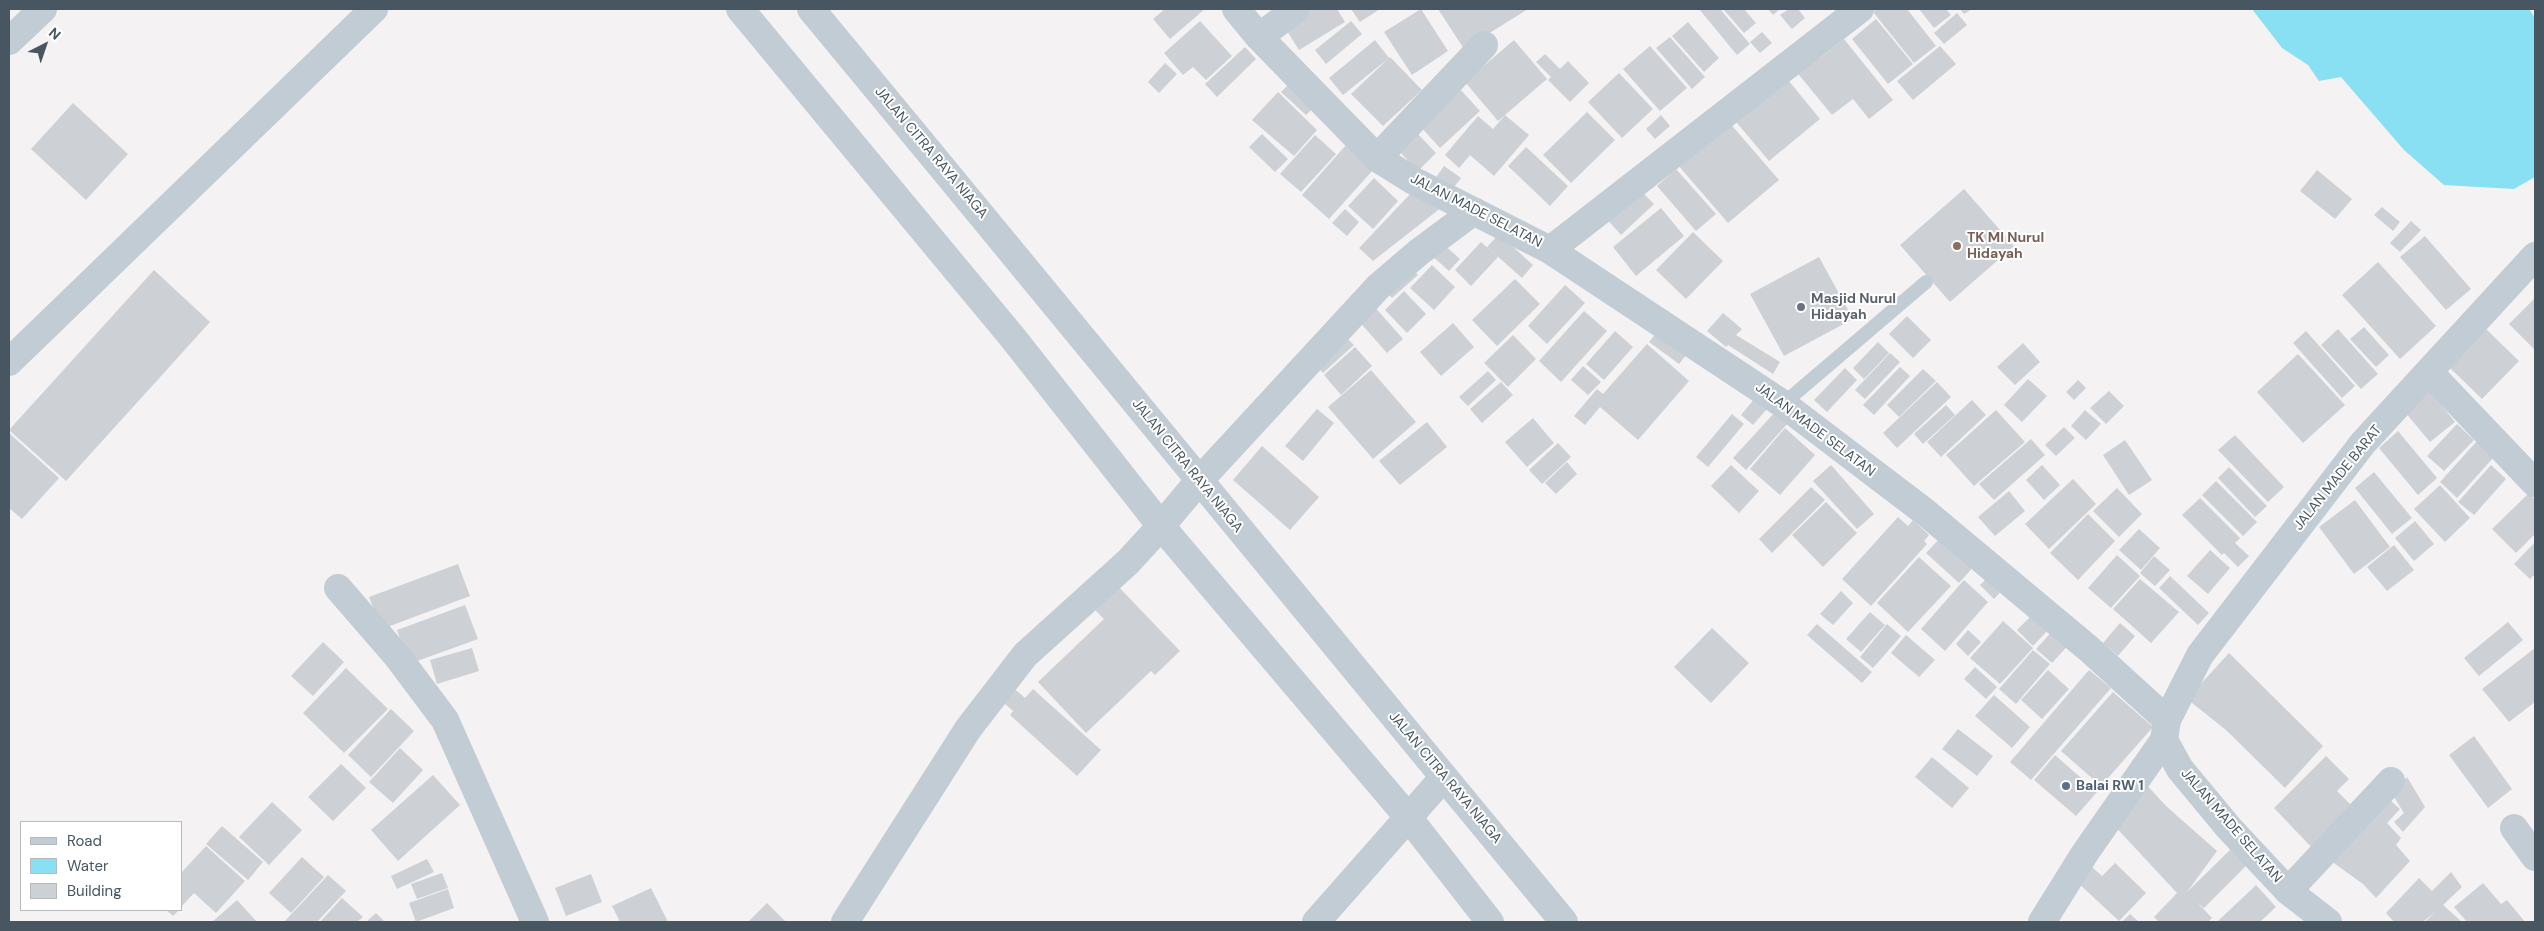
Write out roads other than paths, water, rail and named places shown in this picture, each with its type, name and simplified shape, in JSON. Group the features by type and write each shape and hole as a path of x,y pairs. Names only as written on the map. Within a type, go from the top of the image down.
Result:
{"street":[{"path":"9,41 43,9"},
{"path":"9,362 374,9"},
{"path":"740,9 1013,338 1161,526 1408,817 1490,922"},
{"name":"JALAN CITRA RAYA NIAGA","path":"811,9 1048,294 1198,482 1564,922"},
{"name":"JALAN MADE SELATAN","path":"1236,9 1259,36 1376,158 1414,181 1550,250 1783,404 1925,512 2090,649 2166,730 2180,769 2229,828 2288,891 2328,922"},
{"path":"1259,36 1296,9"},
{"path":"1550,250 1672,152 1860,9"},
{"path":"1376,158 1484,45"},
{"path":"845,922 968,729 1025,654 1128,562 1198,482 1378,286 1419,252 1474,211"},
{"name":"JALAN MADE BARAT","path":"2042,922 2166,730 2200,655 2363,442 2535,256"},
{"path":"2429,372 2535,483"},
{"path":"338,588 398,656 445,720 535,922"},
{"path":"1316,922 1444,777"},
{"path":"2288,891 2391,781"},
{"path":"2514,828 2535,857"}],"lane":[{"path":"1783,404 1926,282"}],"water":[{"path":"2252,9 2529,9 2535,18 2535,177 2514,189 2444,185 2404,150 2341,77 2319,81 2308,65 2282,48"}],"place":[{"name":"TK MI Nurul Hidayah","path":"1957,246"},
{"name":"Masjid Nurul Hidayah","path":"1801,307"},
{"name":"Balai RW 1","path":"2066,786"}]}
